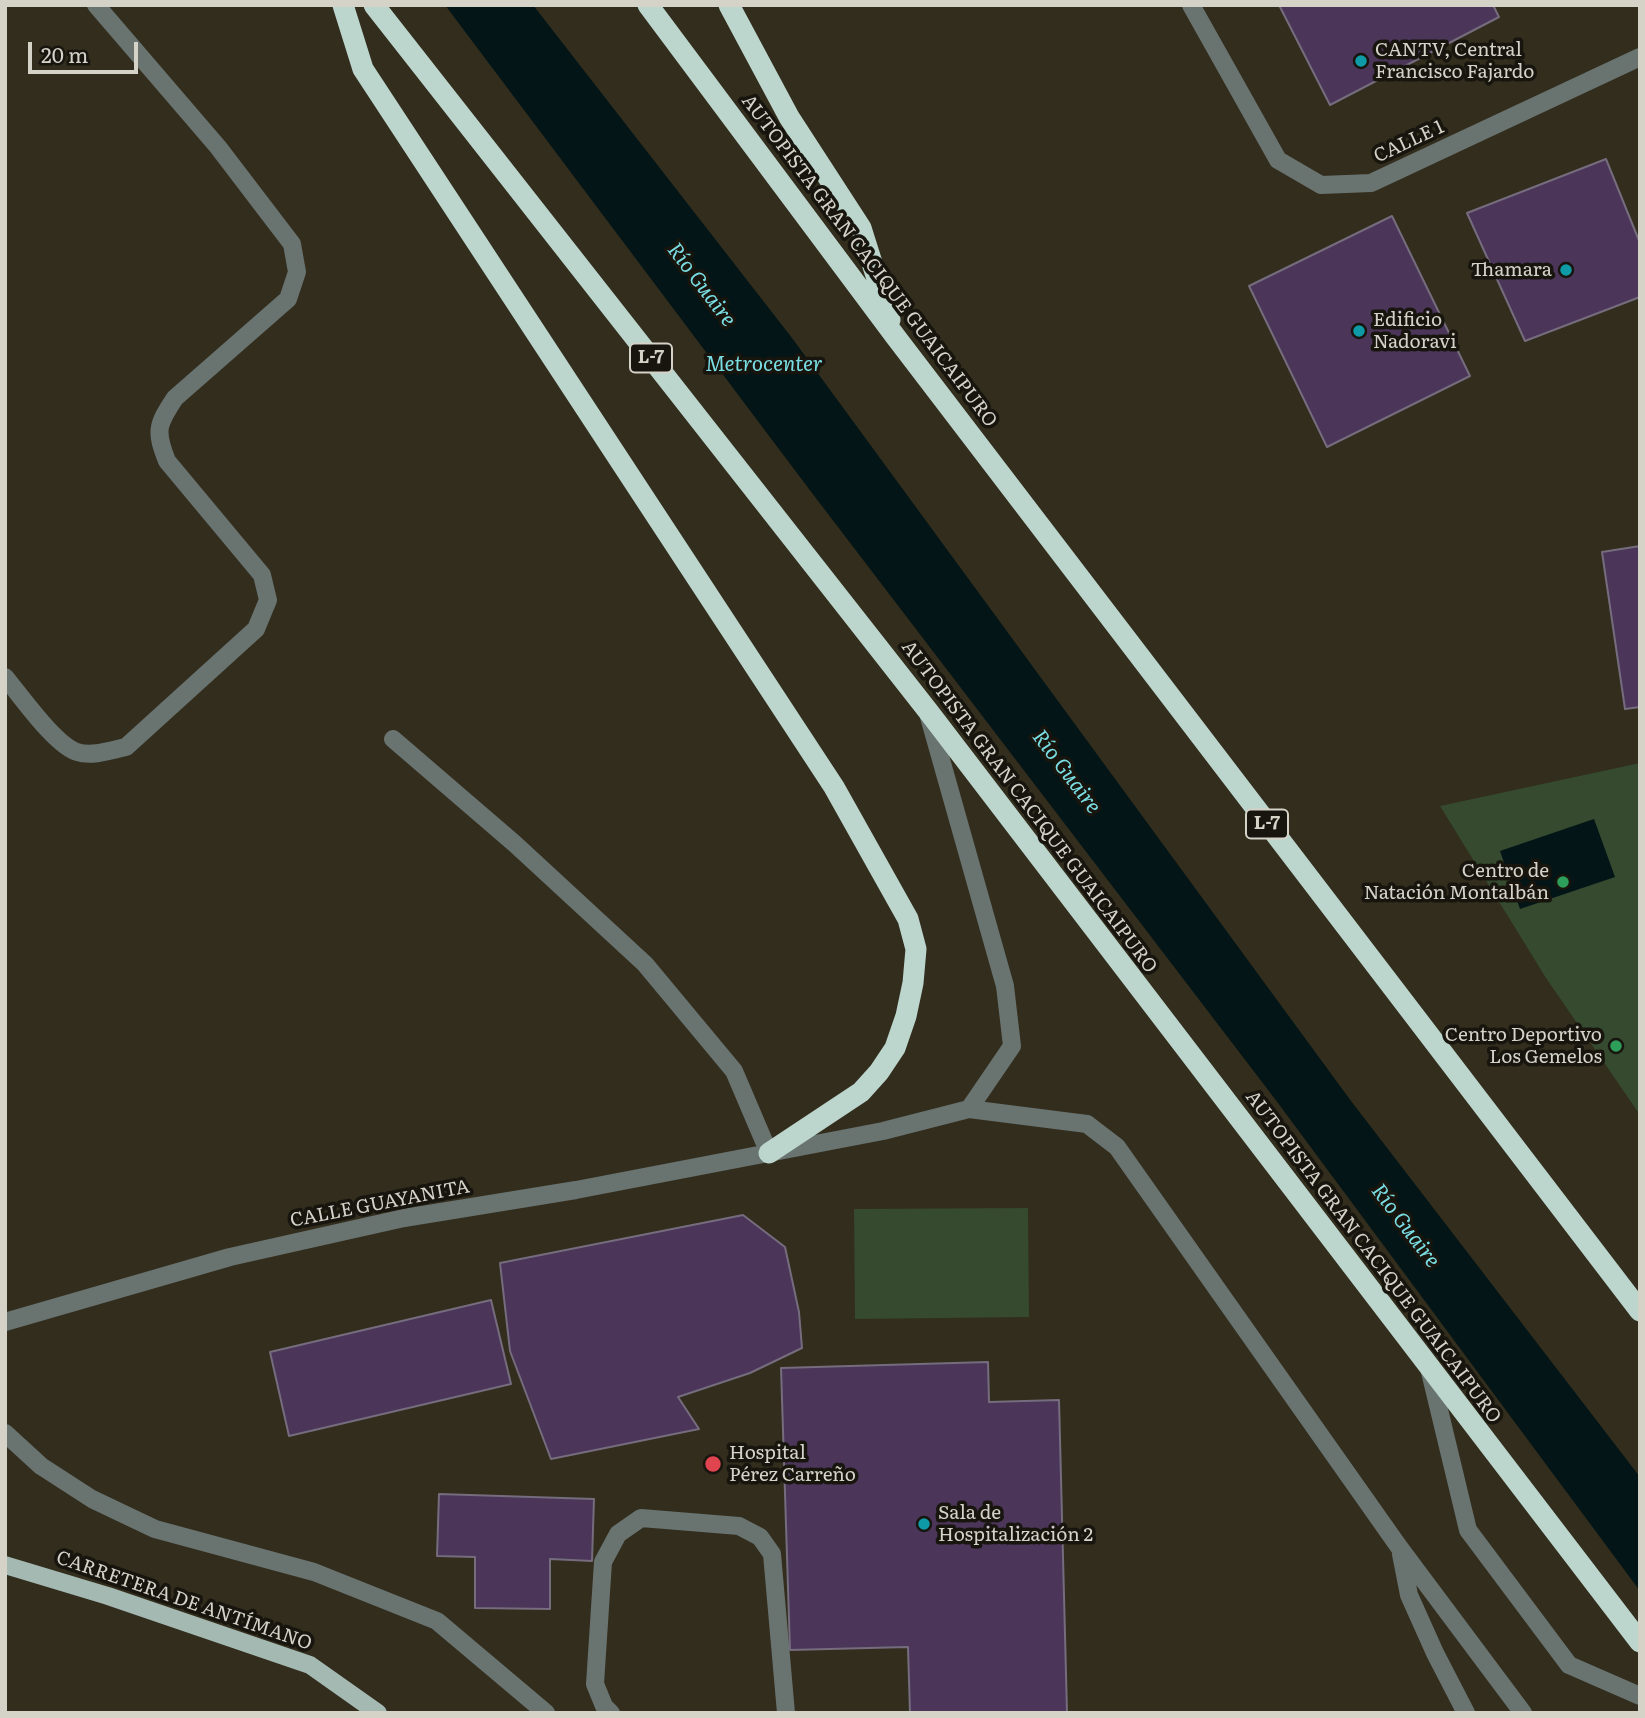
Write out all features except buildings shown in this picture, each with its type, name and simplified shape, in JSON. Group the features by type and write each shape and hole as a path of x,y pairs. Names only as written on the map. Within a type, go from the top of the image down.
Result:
{"highway":[{"path":"343,5 363,69 834,787 908,919 916,949 913,983 895,1048 861,1092 769,1153"},
{"name":"AUTOPISTA GRAN CACIQUE GUAICAIPURO","path":"374,5 928,711 1640,1642"},
{"name":"AUTOPISTA GRAN CACIQUE GUAICAIPURO","path":"648,5 895,336 1640,1311"},
{"path":"729,5 789,117 861,228 895,336"}],"main road":[{"name":"CARRETERA DE ANTÍMANO","path":"5,1565 108,1596 310,1665 378,1713"}],"street":[{"path":"5,677 55,738 77,752 103,752 126,747 256,629 268,600 262,575 167,461 158,439 161,419 175,398 288,299 297,272 292,244 218,147 96,5"},
{"name":"CALLE 1","path":"1191,5 1278,160 1321,185 1371,183 1640,57"},
{"path":"928,711 1005,986 1012,1046 969,1109 1087,1124 1117,1147 1399,1547 1523,1713"},
{"path":"393,739 515,844 645,964 734,1071 769,1153"},
{"name":"CALLE GUAYANITA","path":"5,1322 230,1257 404,1218 576,1190 769,1153 883,1131 969,1109"},
{"path":"1429,1368 1468,1530 1569,1665 1640,1696"},
{"path":"5,1433 41,1466 92,1499 155,1529 314,1572 437,1621 546,1713"},
{"path":"611,1713 604,1706 595,1684 603,1562 618,1534 641,1518 739,1526 760,1537 772,1554 786,1713"},
{"path":"1399,1547 1409,1595 1466,1713"}],"green space":[{"name":"Centro de Natación Montalbán","path":"1640,763 1640,1115 1546,978 1440,806"},
{"path":"1028,1208 1029,1317 855,1319 854,1209"}],"water":[{"name":"Metrocenter","path":"445,5 533,5 792,338 1351,1101 1640,1477 1640,1591 1275,1099 812,493"},
{"path":"1594,819 1615,877 1520,909 1500,851"}],"place":[{"name":"CANTV, Central Francisco Fajardo","path":"1361,61"},
{"name":"Thamara","path":"1566,270"},
{"name":"Edificio Nadoravi","path":"1359,331"},
{"name":"Centro de Natación Montalbán","path":"1563,882"},
{"name":"Centro Deportivo Los Gemelos","path":"1616,1046"},
{"name":"Hospital Pérez Carreño","path":"713,1464"},
{"name":"Sala de Hospitalización 2","path":"924,1524"}],"water label":[{"name":"Río Guaire","path":"701,285"},
{"name":"Río Guaire","path":"1066,772"},
{"name":"Río Guaire","path":"1405,1226"}]}
